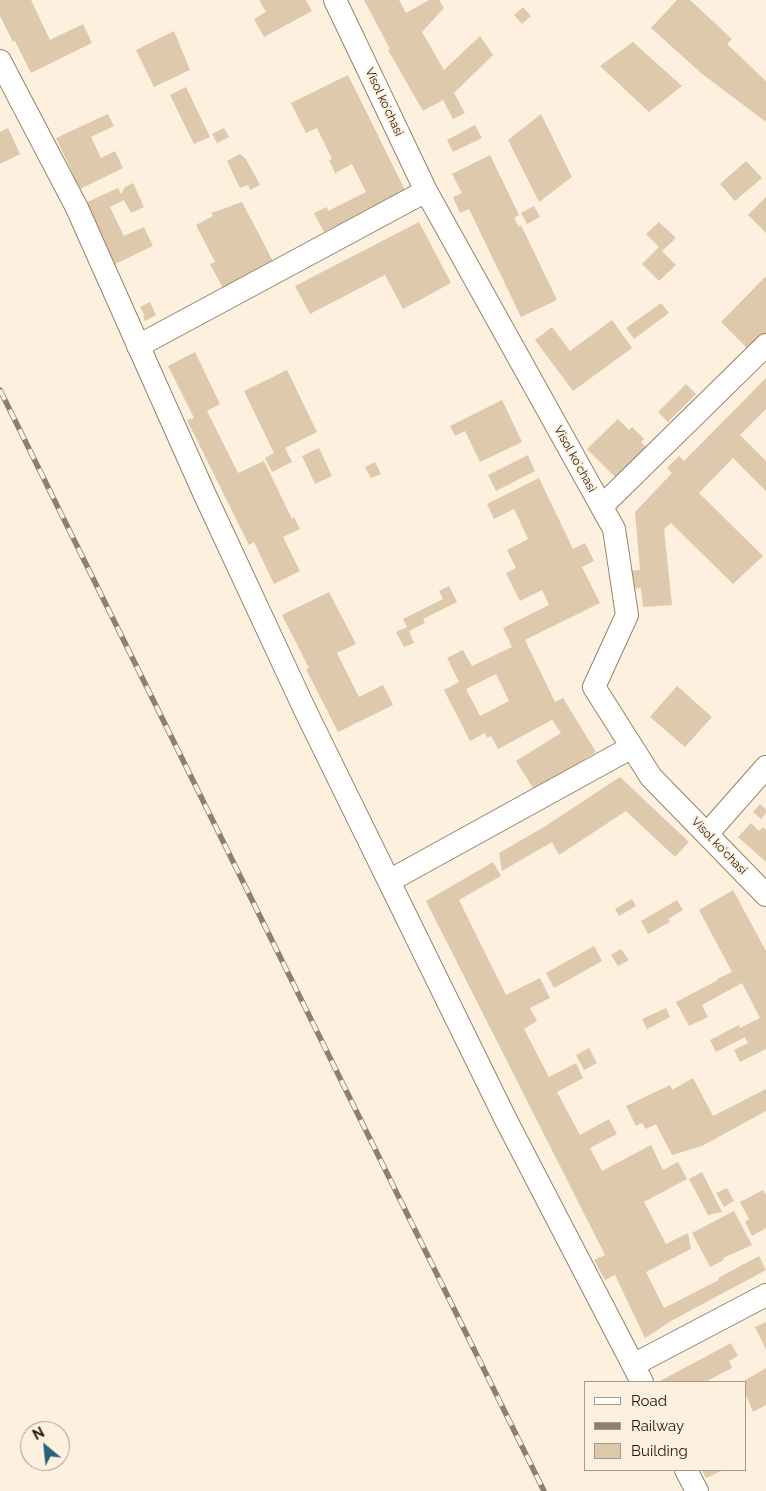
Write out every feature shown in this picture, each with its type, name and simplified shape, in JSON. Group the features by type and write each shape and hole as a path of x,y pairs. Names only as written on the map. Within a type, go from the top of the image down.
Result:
{"street":[{"name":"Visol koʻchasi","path":"335,0 426,191 614,529 627,615 594,688 651,777 766,895"},
{"path":"0,61 77,208 208,502 296,692 506,1120 638,1374 766,1295"},
{"path":"138,346 426,191"},
{"path":"602,506 766,345"},
{"path":"389,881 632,747"},
{"path":"707,834 766,767"},
{"path":"687,1471 697,1491"}],"building":[{"path":"0,0 31,0 50,40 83,24 92,43 31,73 0,16"},
{"path":"259,0 306,0 312,11 264,37 254,19 266,12"},
{"path":"364,0 399,0 406,13 429,0 439,0 444,8 422,32 444,70 480,36 493,55 454,93 465,113 453,119 443,100 423,111 388,50 390,49"},
{"path":"677,0 690,0 732,39 727,44 766,81 766,122 701,73 651,28"},
{"path":"523,7 531,16 522,24 514,15"},
{"path":"174,31 190,70 154,87 136,50"},
{"path":"633,42 682,86 649,112 600,66"},
{"path":"348,75 408,196 338,231 336,226 324,232 314,213 327,207 328,211 366,192 352,164 335,173 329,160 332,159 317,128 306,133 291,103"},
{"path":"186,87 210,137 194,144 170,95"},
{"path":"108,114 114,126 91,137 101,158 115,151 123,168 80,189 56,138"},
{"path":"541,114 572,177 539,202 508,140"},
{"path":"475,125 482,138 453,152 447,140"},
{"path":"8,128 20,154 0,164 0,132"},
{"path":"224,128 229,137 217,143 212,134"},
{"path":"240,154 246,159 260,185 250,190 248,185 240,188 227,161"},
{"path":"490,155 519,215 514,218 519,227 521,225 557,300 521,317 469,209 460,213 453,197 462,193 452,174"},
{"path":"746,161 762,178 735,201 720,184"},
{"path":"133,183 144,207 131,213 124,200 110,207 124,236 144,227 153,246 113,265 83,204 118,188 121,194 125,187"},
{"path":"766,197 766,233 748,215"},
{"path":"242,202 274,263 224,290 210,264 215,262 196,225 213,216 211,213"},
{"path":"534,206 540,217 527,224 521,213"},
{"path":"419,222 451,283 403,309 385,275 310,314 295,286"},
{"path":"659,222 676,238 662,251 676,265 659,281 642,264 659,247 646,234"},
{"path":"766,276 766,339 752,353 721,322"},
{"path":"150,302 156,315 145,321 143,316 145,316 140,307"},
{"path":"661,303 669,313 634,339 626,328"},
{"path":"612,320 632,348 573,391 535,340 552,327 570,351"},
{"path":"195,352 220,404 207,411 238,473 264,461 292,519 294,517 300,529 283,537 300,571 274,584 254,542 249,545 187,420 194,418 168,366"},
{"path":"287,370 317,432 285,448 292,462 272,472 265,458 274,453 244,391"},
{"path":"766,378 766,409 740,435 766,461 766,491 733,458 699,493 763,556 733,584 671,523 664,529 672,605 643,607 641,588 630,589 629,571 640,570 635,512 672,473 667,468 679,456 684,461"},
{"path":"686,384 696,394 668,422 658,412"},
{"path":"502,400 522,442 480,462 465,431 455,436 450,426"},
{"path":"618,419 629,430 632,427 644,439 641,442 651,452 620,482 587,449"},
{"path":"319,448 332,476 315,484 302,456"},
{"path":"528,455 535,471 496,491 488,475"},
{"path":"375,462 381,474 371,478 365,467"},
{"path":"539,478 573,549 585,543 594,561 582,567 600,603 525,640 555,702 563,698 596,752 535,791 516,761 561,733 552,720 498,749 491,736 487,738 485,733 470,741 444,690 459,682 447,658 463,650 472,666 512,647 503,628 549,605 542,590 520,601 506,573 516,568 507,550 528,539 514,509 494,519 487,504","holes":["496,674 509,701 480,716 466,689"]},
{"path":"449,586 457,602 423,619 425,623 409,631 414,643 404,647 396,632 407,627 403,619 443,599 439,591"},
{"path":"329,592 356,644 337,653 359,697 383,685 393,705 338,732 306,669 309,668 282,615"},
{"path":"677,686 712,717 685,747 650,717"},
{"path":"620,777 689,842 675,857 626,811 559,855 552,842 502,871 499,853 544,827"},
{"path":"760,804 766,809 766,813 761,819 753,812"},
{"path":"751,823 759,831 763,827 766,830 766,862 738,837"},
{"path":"493,862 501,876 459,900 506,995 540,978 550,998 530,1008 537,1021 524,1029 549,1077 576,1063 583,1078 557,1092 580,1135 609,1119 617,1134 590,1148 602,1171 651,1145 663,1170 678,1162 687,1179 644,1202 666,1244 688,1233 691,1249 646,1272 664,1308 719,1280 718,1278 759,1256 766,1270 671,1321 645,1338 615,1275 605,1280 594,1260 605,1255 426,901"},
{"path":"733,890 766,951 766,1049 740,1062 734,1050 748,1043 745,1037 716,1052 710,1040 739,1025 740,1028 760,1018 742,983 702,1005 708,1017 689,1026 676,1002 732,972 699,910"},
{"path":"632,899 636,906 619,916 615,909"},
{"path":"677,900 683,910 668,919 670,922 648,934 641,921"},
{"path":"594,946 602,961 554,988 546,973"},
{"path":"621,949 629,960 618,966 611,955"},
{"path":"666,1008 670,1017 647,1029 642,1019"},
{"path":"589,1048 597,1063 584,1070 576,1055"},
{"path":"693,1078 713,1116 766,1089 766,1111 702,1146 672,1155 656,1124 646,1129 642,1123 636,1126 626,1106 670,1085 672,1090"},
{"path":"702,1172 722,1212 708,1215 689,1179"},
{"path":"727,1188 734,1201 724,1207 716,1193"},
{"path":"763,1190 766,1195 766,1228 752,1236 745,1222 749,1219 740,1202"},
{"path":"734,1211 752,1245 723,1258 724,1260 710,1267 692,1233"},
{"path":"766,1322 766,1350 755,1327"},
{"path":"731,1343 738,1356 729,1361 732,1368 707,1381 660,1381"},
{"path":"766,1368 766,1405 753,1412 746,1395 746,1381 744,1381"},
{"path":"702,1471 721,1471 706,1478"}],"railway":[{"path":"0,390 544,1491"}]}
